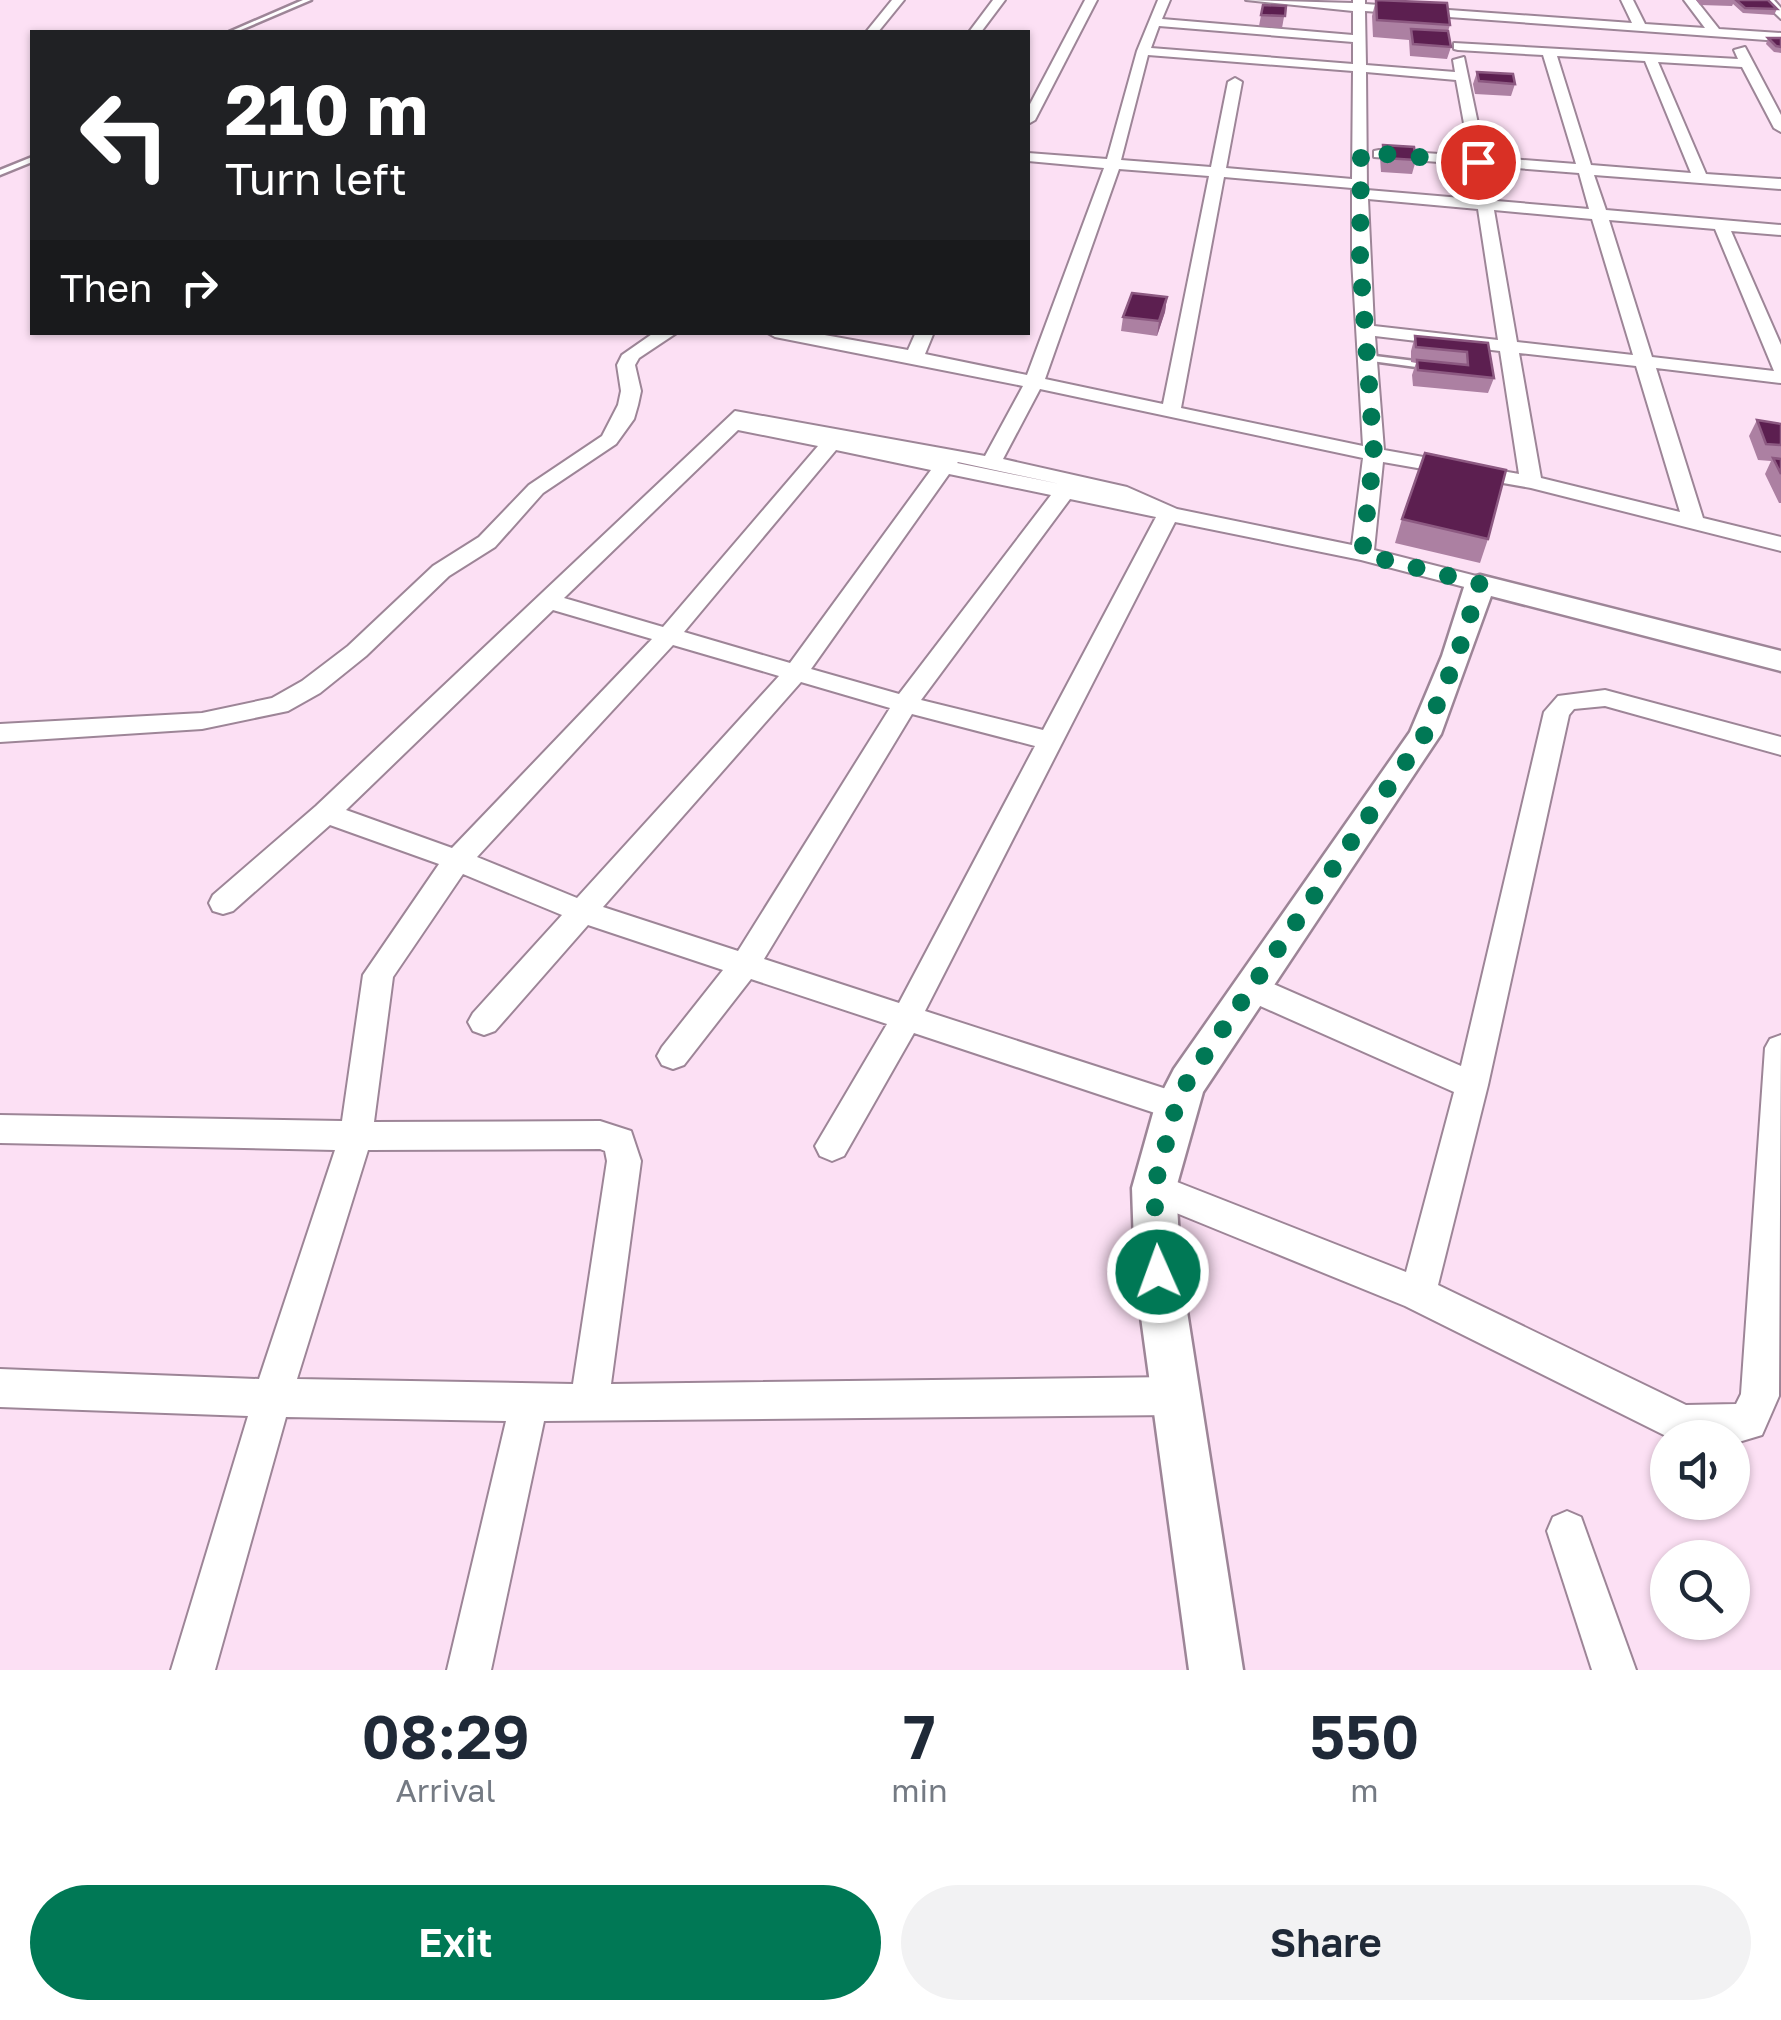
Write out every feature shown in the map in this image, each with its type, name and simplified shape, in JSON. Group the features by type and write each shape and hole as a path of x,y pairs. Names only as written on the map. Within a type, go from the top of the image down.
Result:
{"street":[{"path":"874,30 898,0"},
{"path":"976,30 999,0"},
{"path":"1030,116 1091,0"},
{"path":"990,463 1033,385 1113,164 1143,51 1164,0"},
{"path":"1252,0 1458,8 1541,22 1781,37"},
{"path":"1538,0 1541,22"},
{"path":"1628,0 1642,28"},
{"path":"1690,0 1715,32"},
{"path":"1767,0 1781,15"},
{"path":"1359,4 1360,259 1374,454 1362,554"},
{"path":"1458,8 1460,76 1478,162"},
{"path":"1155,22 1359,39"},
{"path":"1731,33 1781,128"},
{"path":"1458,46 1748,63"},
{"path":"1143,51 1460,76"},
{"path":"1549,52 1694,523"},
{"path":"1650,58 1701,179"},
{"path":"1170,411 1236,82"},
{"path":"1361,152 1781,184"},
{"path":"1030,157 1781,230"},
{"path":"1485,204 1531,482"},
{"path":"1721,225 1781,368"},
{"path":"1365,330 1781,376"},
{"path":"0,734 202,721 279,705 311,687 357,651 441,572 487,542 536,489 609,440 624,418 631,392 626,365 630,355 664,335"},
{"path":"804,335 1374,454 1531,482 1781,544"},
{"path":"914,357 925,335"},
{"path":"223,903 326,813 544,600 734,423 836,438 1069,486"},
{"path":"193,1670 272,1398 356,1136 378,975 457,860 668,636 836,438"},
{"path":"948,461 990,463 1169,514 1362,554 1781,661"},
{"path":"484,1022 795,672 948,461"},
{"path":"673,1056 745,964 905,704 1069,486"},
{"path":"832,1146 907,1018 1169,514"},
{"path":"1216,1670 1158,1272 1154,1188 1176,1106 1188,1080 1425,734 1457,656 1480,584"},
{"path":"544,600 905,704 1050,741"},
{"path":"1418,1294 1472,1084 1557,712 1566,702 1606,698 1781,746"},
{"path":"326,813 457,860 580,911 1176,1106"},
{"path":"1251,988 1472,1084"},
{"path":"1154,1188 1418,1294 1684,1424 1726,1426 1748,1421 1760,1396 1781,1048"},
{"path":"0,1129 356,1136 600,1135 619,1141 624,1160 589,1404"},
{"path":"0,1388 589,1404 1174,1396"},
{"path":"469,1670 529,1402"},
{"path":"1566,1531 1614,1670"}],"lane":[{"path":"237,30 308,0"},
{"path":"0,173 30,160"},
{"path":"1367,358 1438,366"}],"building":[{"path":"1376,0 1447,3 1450,25 1377,20"},
{"path":"1736,0 1768,0 1777,9 1745,8"},
{"path":"1263,5 1286,6 1285,16 1261,15"},
{"path":"1411,29 1448,31 1451,47 1413,44"},
{"path":"1768,38 1781,38 1781,47 1776,46"},
{"path":"1477,72 1513,74 1515,84 1479,81"},
{"path":"1383,145 1414,147 1416,160 1384,158"},
{"path":"1132,293 1167,297 1159,321 1123,317"},
{"path":"1415,336 1488,343 1494,378 1418,370 1417,360 1468,365 1467,352 1416,347"},
{"path":"1757,420 1781,424 1781,445 1766,444"},
{"path":"1425,453 1506,470 1488,539 1402,519"}],"route":[{"path":"1158,1272 1154,1188 1176,1106 1188,1080 1425,734 1457,656 1480,584 1362,554 1374,454 1360,259 1361,152 1478,162"}]}
